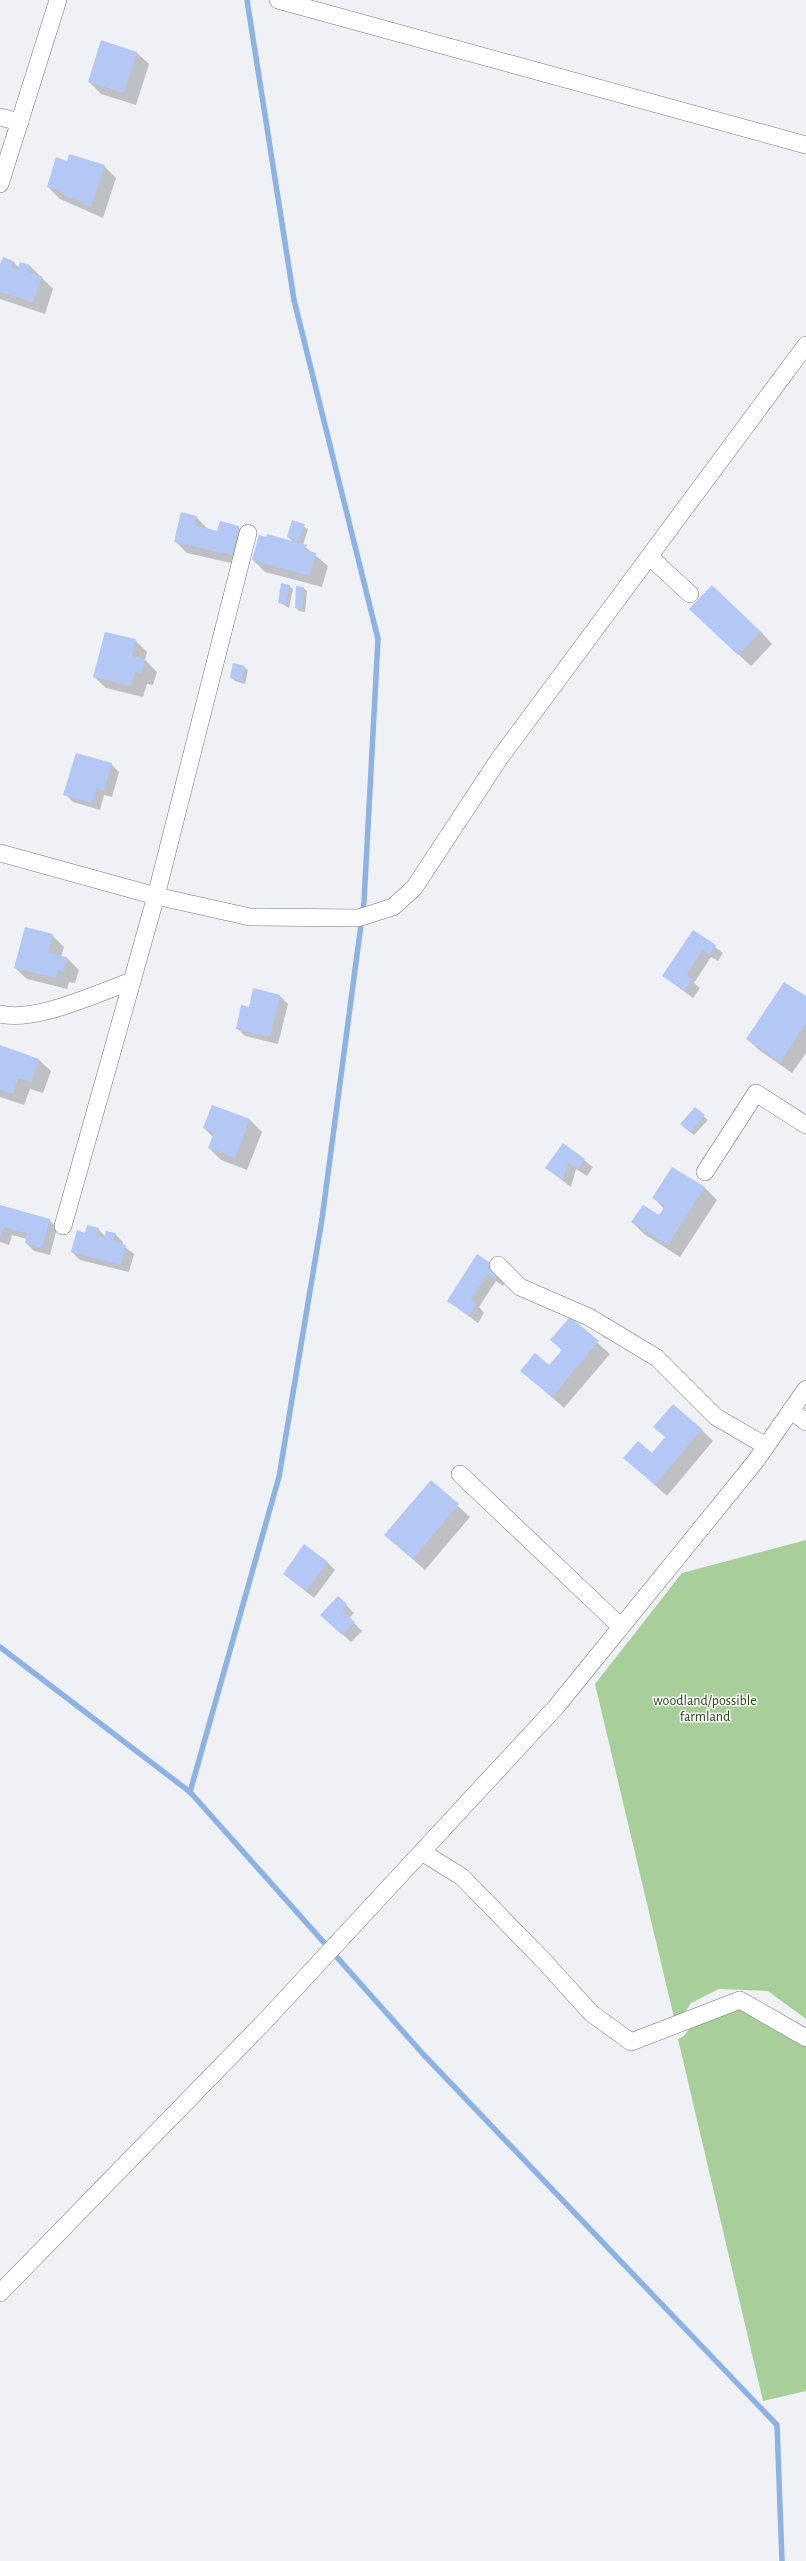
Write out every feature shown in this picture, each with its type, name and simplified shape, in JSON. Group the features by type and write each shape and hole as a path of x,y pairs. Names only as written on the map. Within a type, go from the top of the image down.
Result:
{"street":[{"path":"0,184 58,0"},
{"path":"278,0 806,145"},
{"path":"0,117 20,122"},
{"path":"0,852 156,896 250,917 358,918 393,906 404,899 414,888 499,759 806,345"},
{"path":"63,1226 156,896 248,533"},
{"path":"650,557 690,594"},
{"path":"0,1014 14,1018 34,1014 132,981"},
{"path":"705,1172 756,1092 806,1125"},
{"path":"498,1265 520,1287 589,1317 657,1358 716,1417 766,1446"},
{"path":"0,2293 266,2021 270,2014 556,1707 766,1446 806,1389"},
{"path":"791,1410 806,1422"},
{"path":"460,1474 621,1627"},
{"path":"422,1852 462,1877 544,1961 590,2013 631,2042 740,2000 806,2038"}],"green space":[{"name":"woodland/possible farmland","path":"806,1540 806,2019 768,1991 719,1989 691,2003 676,2026 595,1684 682,1573"},
{"path":"728,2002 806,2036 806,2391 763,2401 678,2039 684,2036 701,2012"}],"building":[{"path":"101,40 137,52 124,93 88,82"},
{"path":"69,154 105,165 91,207 82,204 83,201 63,195 64,192 47,187 56,157 67,161"},
{"path":"3,257 13,261 11,267 18,269 20,262 30,265 28,272 42,276 33,302 0,292 0,264"},
{"path":"181,512 197,516 195,525 217,531 220,521 239,526 232,555 174,542"},
{"path":"292,520 305,524 299,541 287,537"},
{"path":"267,534 307,545 305,550 316,553 310,576 252,560 259,535 266,537"},
{"path":"281,583 290,585 286,604 278,603"},
{"path":"712,585 761,632 738,655 689,609"},
{"path":"296,586 304,587 302,609 295,608"},
{"path":"105,632 136,639 132,656 145,659 142,674 135,672 131,686 93,677"},
{"path":"233,663 245,666 242,681 230,678"},
{"path":"76,753 112,763 104,790 97,788 92,803 63,795"},
{"path":"25,927 53,934 48,953 67,957 64,972 58,970 56,978 14,968"},
{"path":"693,930 716,945 710,954 703,950 686,975 692,979 685,991 662,976"},
{"path":"784,982 806,996 806,1023 780,1062 746,1039"},
{"path":"253,988 280,995 270,1037 236,1029 241,1005 249,1007"},
{"path":"0,1045 39,1059 31,1082 18,1078 13,1094 0,1090"},
{"path":"212,1105 250,1119 235,1158 208,1148 214,1133 203,1128"},
{"path":"695,1107 705,1115 690,1132 680,1124"},
{"path":"563,1143 585,1159 578,1169 568,1162 563,1180 545,1168"},
{"path":"672,1167 705,1187 668,1245 631,1222 643,1205 659,1215 665,1206 652,1198"},
{"path":"0,1205 50,1219 42,1248 25,1243 27,1234 4,1227 0,1237"},
{"path":"87,1225 99,1228 96,1236 104,1238 106,1231 116,1233 113,1241 126,1245 121,1265 71,1252 77,1230 85,1233"},
{"path":"477,1254 501,1270 495,1279 488,1274 471,1300 477,1304 469,1316 447,1301"},
{"path":"570,1317 599,1341 552,1397 520,1371 535,1353 549,1365 562,1350 550,1340"},
{"path":"673,1404 702,1429 655,1485 623,1458 638,1441 652,1453 665,1437 653,1427"},
{"path":"431,1480 459,1504 413,1559 384,1535"},
{"path":"304,1544 328,1562 306,1591 283,1574"},
{"path":"338,1596 347,1604 342,1610 355,1622 342,1635 320,1615"}],"waterway":[{"path":"190,1792 279,1477 322,1219 364,902 378,639 294,300 247,0"},
{"path":"0,1647 190,1792 423,2054 777,2425 782,2561"}]}
